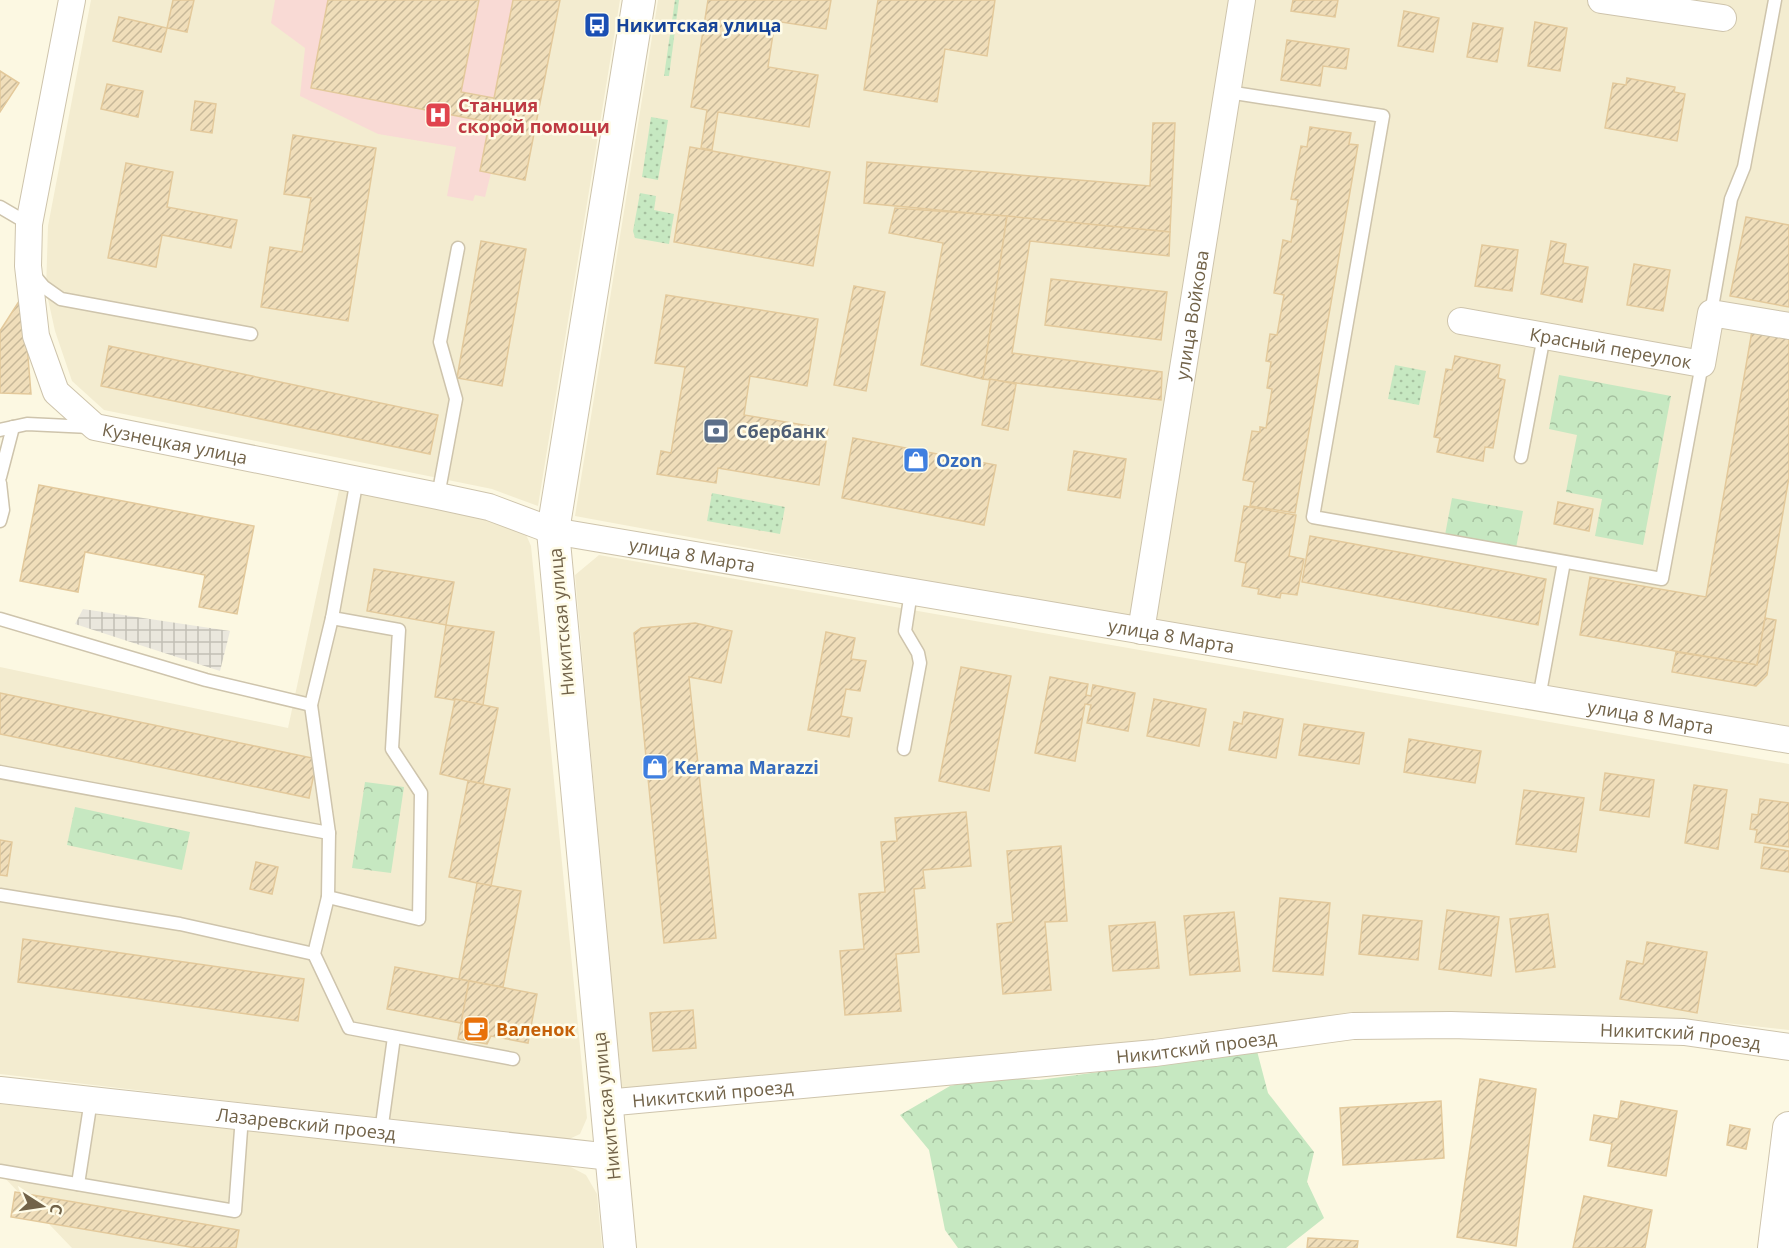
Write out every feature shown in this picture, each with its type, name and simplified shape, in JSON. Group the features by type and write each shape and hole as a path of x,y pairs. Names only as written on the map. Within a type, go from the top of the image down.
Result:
{"street":[{"name":"Кузнецкая улица","path":"72,0 29,224 28,266 36,336 56,392 94,427 489,507 553,531"},
{"name":"Никитская улица","path":"620,1248 553,531 639,0"},
{"name":"улица Войкова","path":"1141,631 1242,0"},
{"path":"1600,0 1723,18"},
{"path":"1711,313 1789,326"},
{"name":"Красный переулок","path":"1461,321 1702,364 1711,313"},
{"name":"улица 8 Марта","path":"553,531 1789,740"},
{"name":"Никитский проезд","path":"605,1103 1155,1053 1353,1026 1451,1025 1684,1032 1789,1047"},
{"name":"Лазаревский проезд","path":"0,1090 611,1157"},
{"path":"1774,1248 1789,1128"}],"lane":[{"path":"1711,313 1731,199 1744,167 1775,0"},
{"path":"1228,92 1383,116 1313,517 1662,579 1702,364"},
{"path":"0,207 29,224"},
{"path":"438,496 456,399 440,342 458,248"},
{"path":"28,266 44,287 61,299 251,334"},
{"path":"1521,457 1544,336"},
{"path":"0,430 27,424 94,427"},
{"path":"0,477 13,427"},
{"path":"357,479 332,618 311,705 329,833 328,897 314,954 349,1028 513,1059"},
{"path":"0,483 3,510 0,521"},
{"path":"1539,698 1564,562"},
{"path":"903,749 920,663 918,653 905,631 911,592"},
{"path":"328,897 419,919 422,792 392,749 399,630 332,618"},
{"path":"0,619 206,680 311,705"},
{"path":"0,772 329,833"},
{"path":"0,896 180,924 314,954"},
{"path":"381,1131 394,1037"},
{"path":"78,1184 92,1100"},
{"path":"0,1171 235,1211 242,1116"}],"shaded area":[{"path":"91,0 620,0 538,506 492,489 104,410 72,381 55,331 46,290 48,226"},
{"name":"Станция скорой помощи","path":"275,0 560,0 525,180 491,173 485,197 475,195 473,201 447,196 456,147 378,134 300,96 305,48 271,23"},
{"path":"658,0 1230,0 1134,619 575,516"},
{"path":"1253,0 1789,0 1789,734 1153,626"},
{"path":"339,490 491,519 524,530 531,546 587,1118 580,1134 565,1141 0,1074 0,667 288,728"},
{"path":"599,555 1789,764 1789,1030 1680,1018 1541,1015 1152,1044 621,1092 575,575"},
{"path":"83,609 230,631 220,671 75,624"},
{"path":"0,1104 565,1164 586,1175 597,1194 602,1248 72,1248 0,1173"}],"green space":[{"path":"675,0 679,0 669,76 664,76"},
{"path":"651,117 668,120 658,180 642,177"},
{"path":"640,193 656,196 654,210 674,214 669,244 635,238 633,231"},
{"path":"1395,365 1426,371 1419,405 1388,399"},
{"path":"1559,375 1671,396 1643,545 1595,536 1602,499 1566,492 1577,435 1549,429"},
{"path":"712,493 785,507 780,534 707,521"},
{"path":"1452,498 1523,511 1516,548 1445,535"},
{"path":"365,782 404,787 391,873 352,868"},
{"path":"75,807 190,832 182,870 67,845"},
{"path":"1257,1051 1268,1093 1314,1152 1307,1182 1324,1218 1286,1248 958,1248 945,1230 929,1150 900,1115 950,1086 989,1078 1039,1080"}],"building":[{"path":"173,0 194,0 187,32 167,28"},
{"path":"328,0 479,0 461,92 494,98 489,122 311,88"},
{"path":"513,0 560,0 525,180 480,171"},
{"path":"708,0 831,0 826,29 775,21 768,67 818,75 809,127 718,112 712,150 701,148 707,110 691,107"},
{"path":"878,0 995,0 987,56 945,49 937,102 864,90"},
{"path":"1293,0 1338,0 1335,17 1291,11"},
{"path":"1404,11 1439,18 1433,52 1398,46"},
{"path":"119,17 167,28 161,52 113,41"},
{"path":"1535,22 1567,28 1560,71 1528,66"},
{"path":"1473,23 1503,28 1497,62 1467,57"},
{"path":"1287,40 1349,49 1346,69 1323,66 1320,86 1281,80"},
{"path":"0,71 19,83 0,112"},
{"path":"1627,78 1675,87 1674,92 1685,94 1677,141 1605,128 1613,83 1626,85"},
{"path":"107,84 143,91 138,117 101,109"},
{"path":"195,101 216,104 212,133 191,130"},
{"path":"1153,123 1175,123 1170,232 864,203 867,162 1150,186"},
{"path":"1310,127 1351,133 1349,144 1358,145 1295,513 1250,506 1254,482 1243,480 1252,431 1260,432 1260,427 1266,428 1272,389 1267,388 1271,362 1266,361 1270,334 1277,335 1284,295 1274,293 1283,240 1291,242 1298,200 1291,199 1301,146 1307,147"},
{"path":"293,135 376,148 348,321 261,307 270,247 302,252 311,198 284,194"},
{"path":"690,147 830,172 813,266 674,242"},
{"path":"126,163 173,172 167,207 237,220 231,248 162,235 156,267 108,258"},
{"path":"895,208 1007,216 983,379 921,365 943,243 889,233"},
{"path":"1007,216 1170,232 1169,256 1030,241 1012,353 1162,372 1161,400 983,379"},
{"path":"1746,217 1789,225 1789,307 1730,296"},
{"path":"481,241 526,249 502,386 457,378"},
{"path":"1551,241 1566,244 1563,263 1588,267 1582,302 1541,294"},
{"path":"1482,245 1518,250 1512,291 1475,286"},
{"path":"1634,264 1670,270 1663,311 1627,305"},
{"path":"1051,279 1167,292 1161,340 1045,325"},
{"path":"854,286 885,292 866,391 834,385"},
{"path":"23,295 31,394 0,393 0,331"},
{"path":"666,295 818,319 807,386 750,376 744,415 828,429 819,485 718,468 716,483 657,474 661,451 671,453 685,367 655,363"},
{"path":"1752,331 1789,338 1789,477 1757,665 1580,635 1590,577 1706,597"},
{"path":"109,346 438,415 430,454 101,386"},
{"path":"1455,356 1500,365 1498,378 1505,380 1493,448 1485,447 1483,461 1437,452 1440,438 1434,437 1446,369 1452,370"},
{"path":"990,379 1016,384 1008,430 982,425"},
{"path":"853,438 996,465 984,525 842,498"},
{"path":"1074,451 1126,459 1120,498 1068,490"},
{"path":"39,485 254,526 237,614 199,607 205,575 85,552 78,592 20,581"},
{"path":"1558,502 1593,509 1589,531 1554,524"},
{"path":"1244,506 1296,515 1289,556 1304,559 1297,595 1281,593 1280,598 1258,594 1259,589 1242,586 1246,563 1235,561"},
{"path":"1310,536 1546,579 1538,625 1302,582"},
{"path":"374,569 454,582 446,625 367,611"},
{"path":"1765,618 1776,620 1767,675 1756,686 1672,672 1676,652 1757,665"},
{"path":"695,623 732,631 721,683 689,677 716,938 664,943 634,633 641,628"},
{"path":"446,625 494,632 483,705 435,697"},
{"path":"826,632 855,638 851,659 866,661 860,691 846,689 841,716 852,718 849,737 808,730"},
{"path":"961,667 1011,676 989,791 939,781"},
{"path":"1050,677 1088,684 1086,695 1091,696 1093,685 1135,693 1128,731 1087,723 1091,705 1085,704 1075,761 1035,753"},
{"path":"0,693 317,759 309,798 0,734"},
{"path":"455,699 498,708 483,784 440,774"},
{"path":"1154,699 1206,709 1199,746 1147,736"},
{"path":"1244,712 1283,719 1276,758 1229,750 1234,722 1242,724"},
{"path":"1304,724 1364,733 1359,764 1299,755"},
{"path":"1409,739 1481,751 1475,783 1404,772"},
{"path":"1605,773 1654,780 1649,817 1600,810"},
{"path":"468,781 510,789 491,886 449,877"},
{"path":"1694,785 1727,790 1718,849 1685,843"},
{"path":"1524,790 1584,798 1576,852 1516,844"},
{"path":"1760,799 1789,803 1789,847 1755,842 1757,830 1750,829 1752,814 1758,815"},
{"path":"966,812 971,866 923,870 925,888 914,889 919,952 896,954 901,1011 845,1015 840,951 864,949 859,894 885,892 881,842 897,841 895,818"},
{"path":"0,840 12,842 7,876 0,875"},
{"path":"1061,846 1067,921 1045,922 1051,990 1003,994 997,924 1013,922 1007,851"},
{"path":"1764,847 1789,851 1789,872 1761,868"},
{"path":"256,862 278,867 272,894 250,889"},
{"path":"477,883 521,891 503,987 459,979"},
{"path":"1280,898 1330,903 1323,975 1273,971"},
{"path":"1447,910 1499,917 1491,976 1439,969"},
{"path":"1234,912 1240,971 1190,975 1184,916"},
{"path":"1548,914 1555,967 1516,972 1510,919"},
{"path":"1363,915 1422,921 1418,960 1359,954"},
{"path":"1155,922 1159,968 1113,971 1109,926"},
{"path":"23,939 304,979 298,1021 18,982"},
{"path":"1647,942 1707,952 1697,1013 1620,999 1627,961 1643,964"},
{"path":"395,967 469,981 461,1023 387,1009"},
{"path":"469,981 537,994 528,1043 491,1036 487,1044 458,1039"},
{"path":"693,1010 696,1048 653,1051 650,1013"},
{"path":"1480,1079 1536,1089 1516,1246 1457,1237"},
{"path":"1441,1101 1444,1158 1343,1165 1340,1108"},
{"path":"1621,1101 1677,1111 1666,1176 1608,1166 1612,1144 1590,1140 1594,1115 1618,1119"},
{"path":"1730,1125 1750,1129 1746,1149 1727,1145"},
{"path":"15,1192 239,1230 236,1248 196,1248 11,1217"},
{"path":"1584,1196 1652,1210 1645,1248 1573,1248"},
{"path":"1308,1238 1358,1241 1357,1248 1307,1248"}],"place":[{"name":"Никитская улица","path":"597,25"},
{"name":"Станция скорой помощи","path":"438,115"},
{"name":"Сбербанк","path":"716,431"},
{"name":"Ozon","path":"916,460"},
{"name":"Kerama Marazzi","path":"655,767"},
{"name":"Валенок","path":"476,1029"}]}
